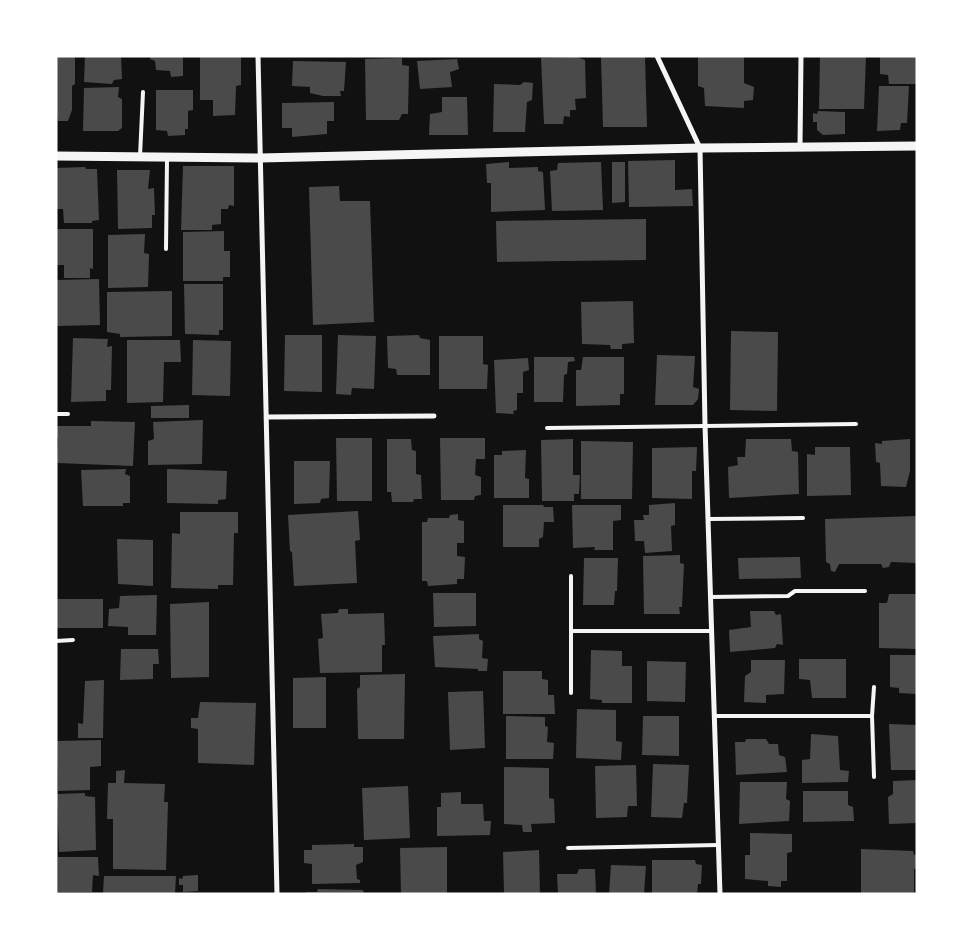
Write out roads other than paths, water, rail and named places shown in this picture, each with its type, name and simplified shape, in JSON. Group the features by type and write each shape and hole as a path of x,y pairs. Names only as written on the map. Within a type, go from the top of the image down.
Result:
{"street":[{"path":"258,56 277,894"},
{"path":"657,56 700,148 705,425 720,894"},
{"path":"800,146 801,56"},
{"path":"56,156 260,158 800,146 917,146"},
{"path":"266,417 434,416"}],"lane":[{"path":"140,156 143,92"},
{"path":"166,249 167,157"},
{"path":"56,414 68,414"},
{"path":"547,428 856,424"},
{"path":"708,519 803,518"},
{"path":"571,576 571,694"},
{"path":"710,597 788,596 796,591 866,591"},
{"path":"571,631 712,631"},
{"path":"56,641 73,640"},
{"path":"874,687 872,716 874,777"},
{"path":"714,716 872,716"},
{"path":"568,848 718,846"}]}
